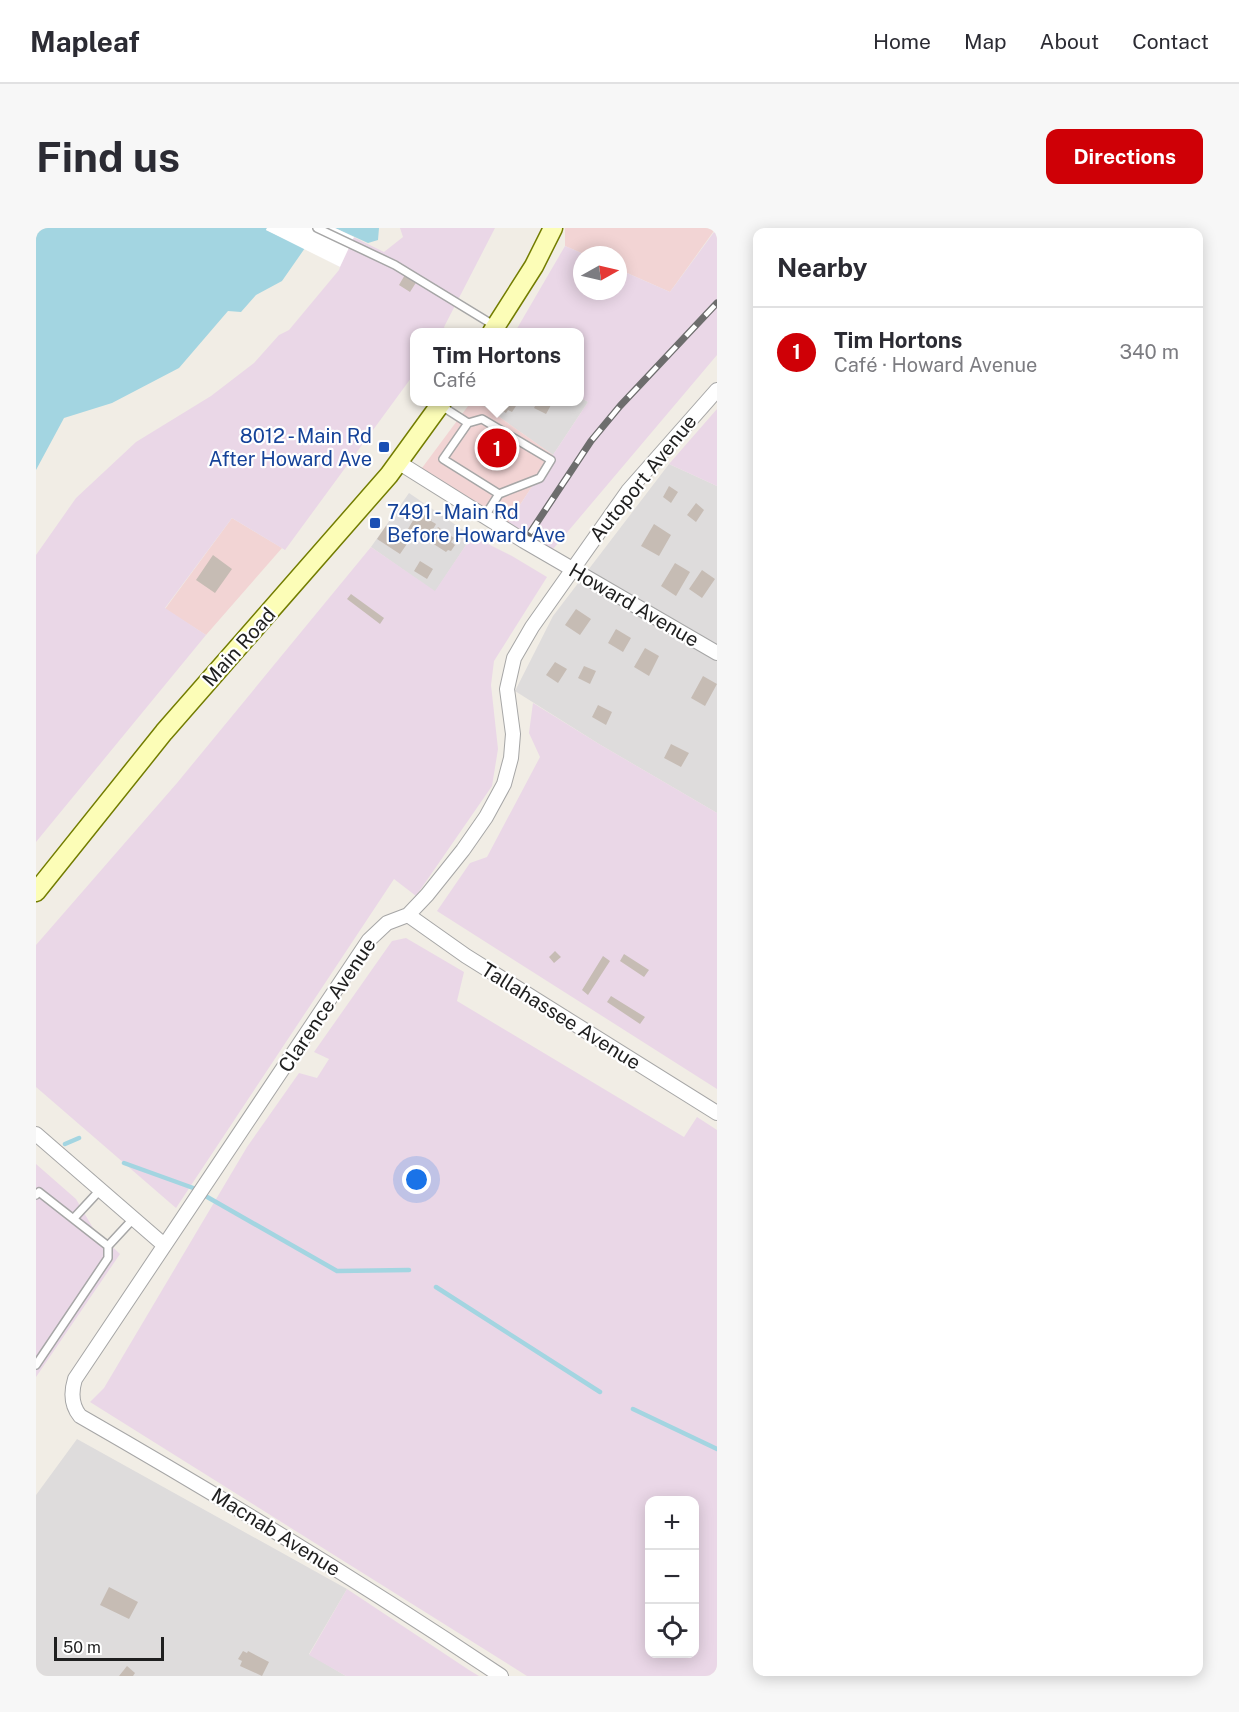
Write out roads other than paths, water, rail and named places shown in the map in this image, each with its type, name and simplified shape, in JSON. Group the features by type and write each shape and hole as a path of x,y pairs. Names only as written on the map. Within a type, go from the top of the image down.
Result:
{"main road":[{"path":"495,328 534,266 553,228"},
{"name":"Main Road","path":"36,892 164,732 381,484 439,406"}],"street":[{"name":"Autoport Avenue","path":"572,569 628,491 717,390"},
{"name":"Howard Avenue","path":"398,462 572,569 717,653"},
{"name":"Clarence Avenue","path":"75,1378 369,940 387,923 408,915 434,887 463,850 501,789 510,768 512,751 513,734 507,689 514,658 532,627 572,569"},
{"name":"Tallahassee Avenue","path":"408,915 466,956 717,1113"},
{"path":"36,1134 164,1245"},
{"name":"Macnab Avenue","path":"75,1378 72,1394 75,1410 80,1416 409,1614 501,1676"}],"lane":[{"path":"316,228 396,265 492,328"},
{"path":"445,406 468,423"},
{"path":"484,516 499,494 540,478 551,460 483,419 468,423 442,459 499,494"},
{"path":"74,1218 100,1190"},
{"path":"36,1195 39,1192 108,1246"},
{"path":"36,1365 108,1258 108,1246 134,1218"}],"water":[{"path":"36,228 267,228 266,230 305,248 282,281 256,295 241,312 228,311 179,368 112,403 64,418 36,470"},
{"path":"335,228 379,228 378,240 368,243"}],"waterway":[{"path":"65,1144 79,1138"},
{"path":"124,1163 196,1189"},
{"path":"202,1194 337,1271 409,1270"},
{"path":"436,1287 600,1392"},
{"path":"633,1409 717,1449"}],"railway":[{"path":"530,533 591,441 620,406 717,303"}],"place":[{"name":"8012 - Main Rd After Howard Ave","path":"384,447"},
{"name":"Tim Hortons","path":"497,448"},
{"name":"7491 - Main Rd Before Howard Ave","path":"375,523"}]}
